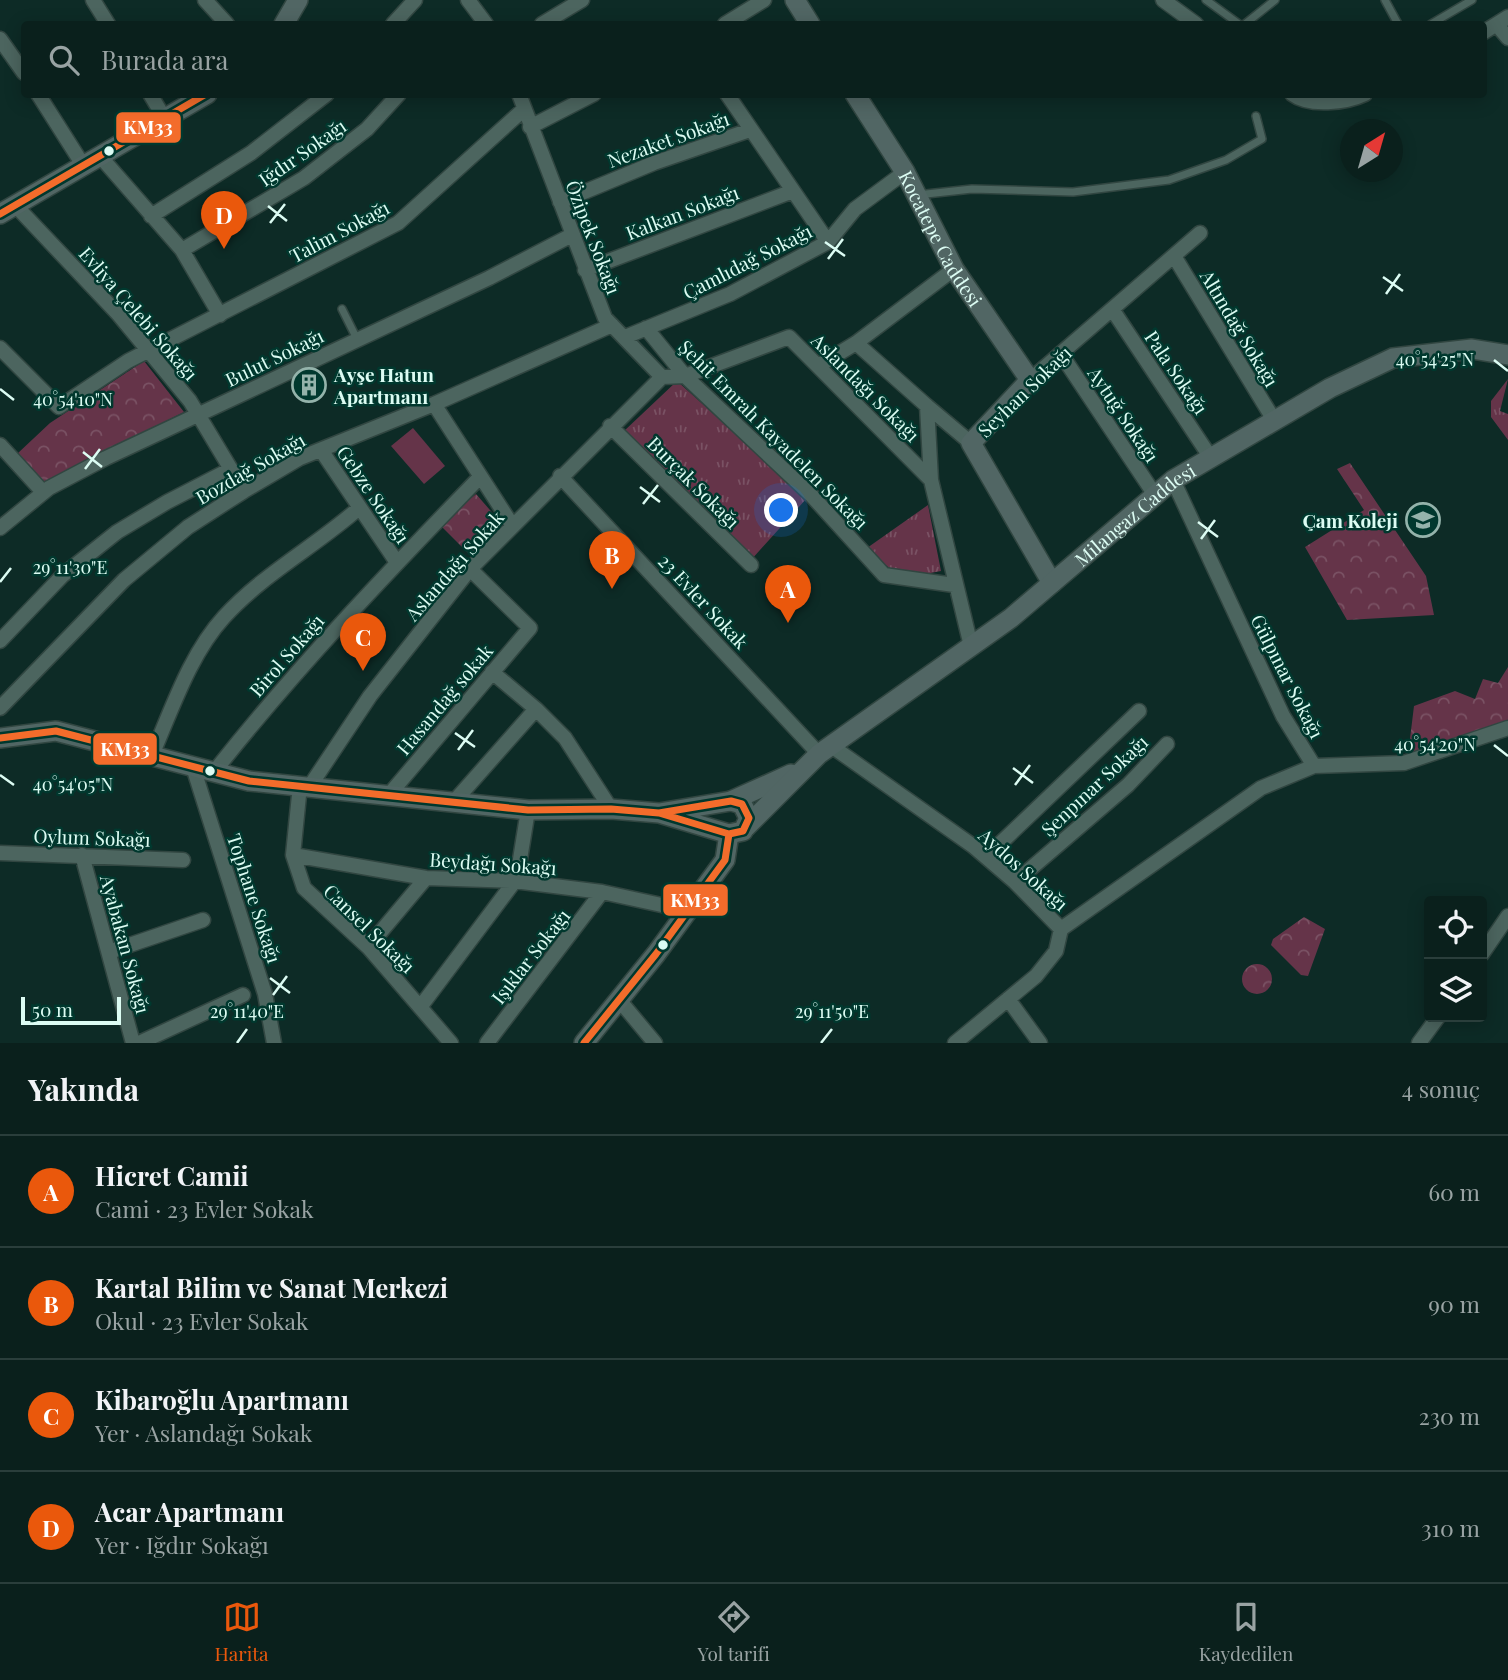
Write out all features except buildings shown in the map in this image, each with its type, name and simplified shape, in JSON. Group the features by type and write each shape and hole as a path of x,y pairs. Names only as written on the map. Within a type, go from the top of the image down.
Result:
{"street":[{"path":"93,0 106,21"},
{"path":"205,0 224,21"},
{"path":"286,21 298,0"},
{"path":"396,21 415,0"},
{"path":"468,0 478,21"},
{"path":"730,21 764,0"},
{"path":"795,0 808,21"},
{"path":"1163,0 1192,21"},
{"path":"546,21 572,2"},
{"path":"1487,30 1503,21 1508,37"},
{"path":"0,39 21,69"},
{"path":"41,98 91,160 151,216 182,250 220,315"},
{"path":"152,98 165,119"},
{"path":"7,210 200,98"},
{"path":"151,216 262,146 322,98"},
{"name":"Iğdır Sokağı","path":"182,250 304,178 367,130 395,98"},
{"name":"Özipek Sokağı","path":"520,98 584,270 605,318 662,376"},
{"path":"530,127 586,98"},
{"path":"730,98 828,242"},
{"name":"Kocatepe Caddesi","path":"858,98 905,173 954,269 1030,380"},
{"path":"1297,98 1301,101 1357,98"},
{"name":"Talim Sokağı","path":"0,348 59,407 149,350 398,223 523,110"},
{"name":"Nezaket Sokağı","path":"560,202 653,163 750,130"},
{"name":"Çamlıdağ Sokağı","path":"625,337 688,313 778,272 828,242 855,209 905,173"},
{"name":"Kalkan Sokağı","path":"584,270 793,191"},
{"name":"Evliya Çelebi Sokağı","path":"7,210 149,350 199,414 244,491"},
{"name":"Seyhan Sokağı","path":"1052,583 971,443 1030,380 1200,233"},
{"name":"Bulut Sokağı","path":"0,528 43,492 106,458 572,235"},
{"name":"Altındağ Sokağı","path":"1174,256 1273,421"},
{"path":"818,366 856,343 954,269"},
{"name":"Pala Sokağı","path":"1112,309 1211,458"},
{"name":"Bozdağ Sokağı","path":"0,708 124,580 188,527 244,491 321,450 434,404 612,325"},
{"name":"Şehit Emrah Kayadelen Sokağı","path":"646,328 685,376 812,496 884,575 954,585"},
{"name":"Aslandağı Sokağı","path":"662,376 685,376 789,337 931,480"},
{"path":"856,343 971,443"},
{"name":"Milangaz Caddesi","path":"0,738 56,731 249,781 528,810 611,809 659,813 733,831 825,749 971,646 1052,583 1173,481 1330,388 1393,358 1472,349 1508,355"},
{"name":"Aytuğ Sokağı","path":"1060,354 1154,495"},
{"path":"560,476 662,376"},
{"path":"434,404 512,525"},
{"path":"927,406 931,480 954,585 971,646"},
{"name":"Burçak Sokağı","path":"610,426 751,565"},
{"path":"0,445 43,492"},
{"name":"Gebze Sokağı","path":"321,450 396,561"},
{"path":"0,641 63,575 117,532 231,469"},
{"name":"Aslandağı Sokak","path":"305,786 370,696 470,569 560,476"},
{"name":"23 Evler Sokak","path":"560,476 825,749"},
{"name":"Birol Sokağı","path":"214,772 277,692 396,561 480,477"},
{"name":"Gülpınar Sokağı","path":"1062,929 1261,788 1314,766 1283,716 1173,481"},
{"path":"152,755 205,641 225,616 275,572 359,508"},
{"name":"Hasandağ sokak","path":"388,796 530,628 470,569"},
{"path":"492,672 565,738 611,809"},
{"path":"452,804 536,709"},
{"path":"986,857 1139,711"},
{"path":"1314,766 1404,763 1508,728"},
{"name":"Şenpınar Sokağı","path":"1015,882 1128,785 1167,744"},
{"name":"Aydos Sokağı","path":"825,749 986,857 1062,929 1056,951 1036,976 955,1043"},
{"name":"Tophane Sokağı","path":"193,767 265,994 274,1043"},
{"name":"Milangaz Caddesi","path":"659,813 727,802 802,769"},
{"name":"Cansel Sokağı","path":"305,786 293,855 300,879 310,896 368,947 450,1043"},
{"path":"584,1043 620,1001 725,860 733,831 748,812 741,804 727,802 718,809 716,820 733,831"},
{"path":"421,1006 514,881 528,810"},
{"name":"Oylum Sokağı","path":"0,853 183,860"},
{"name":"Ayabakan Sokağı","path":"82,855 133,1043"},
{"name":"Beydağı Sokağı","path":"293,855 426,878 514,881 602,892 689,911"},
{"path":"368,947 426,878"},
{"name":"Işıklar Sokağı","path":"487,1043 602,892"},
{"path":"1487,947 1508,916"},
{"path":"108,953 203,920"},
{"path":"139,1043 243,995"},
{"path":"1009,999 1040,1043"},
{"path":"620,1001 655,1043"},
{"path":"1419,1043 1434,1022"}],"lane":[{"path":"1206,0 1235,21"},
{"path":"1249,21 1275,0"},
{"path":"1385,0 1396,21"},
{"path":"1436,21 1472,0"},
{"path":"917,195 972,189 1073,192 1169,180 1226,160 1262,139 1256,116"},
{"path":"342,309 357,339"}],"green space":[{"path":"144,361 184,412 44,483 17,454 50,423"},
{"path":"1508,379 1500,411 1508,414 1508,440 1491,417 1491,401"},
{"path":"677,381 807,498 751,560 623,432"},
{"path":"413,428 445,466 424,484 391,446"},
{"path":"1350,463 1426,576 1434,615 1347,620 1305,547 1364,510 1337,469"},
{"path":"476,494 503,525 473,558 440,525"},
{"path":"928,505 941,571 917,575 900,573 884,564 867,548"},
{"path":"1508,667 1508,721 1408,755 1414,706 1455,691 1475,699 1483,679 1498,683"},
{"path":"1304,917 1325,929 1308,976 1301,975 1271,945 1273,939"},
{"path":"1257,964 1268,968 1272,979 1268,990 1257,994 1246,990 1242,979 1246,968"}],"transit line":[{"name":"KM33","path":"0,214 199,98"},
{"name":"KM33","path":"0,738 56,731 249,781"},
{"name":"KM33","path":"249,781 528,810"},
{"name":"KM33","path":"249,781 528,810"},
{"name":"KM33","path":"731,801 742,804 749,818 743,831 729,834 659,813 731,801"},
{"name":"KM33","path":"528,810 611,809 659,813"},
{"name":"KM33","path":"584,1043 656,954 725,860 729,834"}],"place":[{"name":"Acar Apartmanı","path":"224,249"},
{"name":"Ayşe Hatun Apartmanı","path":"309,385"},
{"name":"Çam Koleji","path":"1423,520"},
{"name":"Kartal Bilim ve Sanat Merkezi","path":"612,589"},
{"name":"Hicret Camii","path":"788,623"},
{"name":"Kibaroğlu Apartmanı","path":"363,671"}]}
